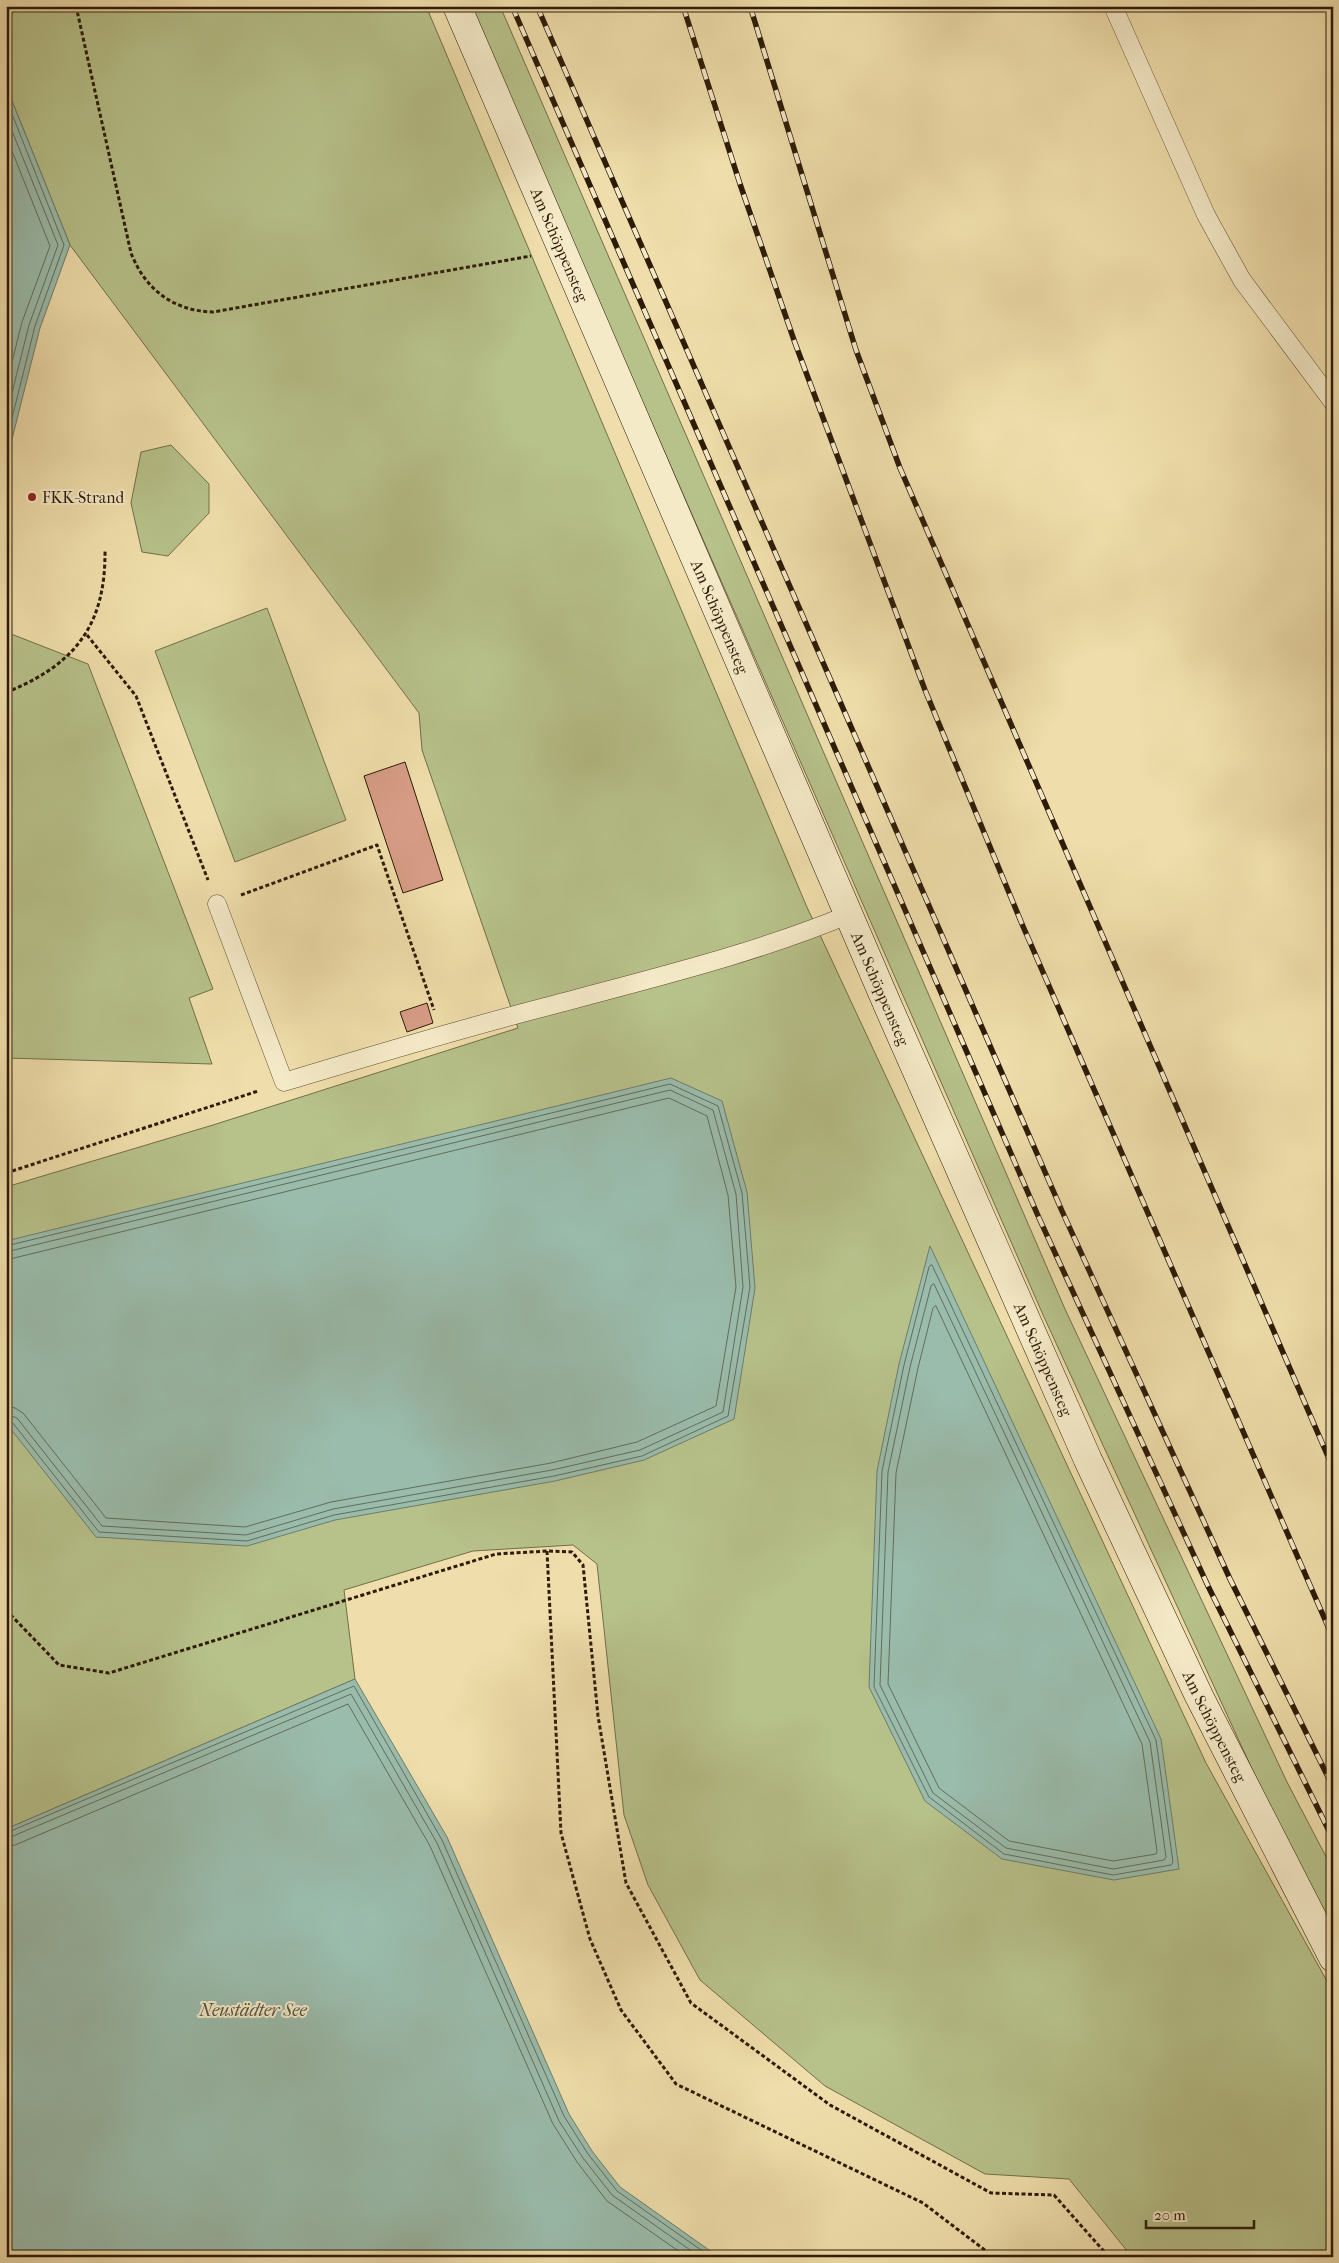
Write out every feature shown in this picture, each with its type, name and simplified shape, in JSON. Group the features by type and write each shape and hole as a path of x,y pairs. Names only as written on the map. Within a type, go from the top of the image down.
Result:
{"street":[{"name":"Am Schöppensteg","path":"456,6 850,914 888,1006 1088,1460 1199,1696 1333,1958"}],"lane":[{"path":"1113,6 1206,215 1223,247 1242,280 1333,402"},
{"path":"217,904 284,1082 442,1034 711,963 806,932 850,914"}],"path":[{"path":"76,6 130,253 143,276 164,298 198,312 213,312 538,254"},
{"path":"12,690 54,668 87,635 103,592 105,549"},
{"path":"87,635 136,696 217,904 377,845 442,1034"},
{"path":"6,1173 284,1082"},
{"path":"547,1551 561,1833 590,1940 621,2010 676,2084 922,2203 994,2257"},
{"path":"6,1610 59,1665 109,1673 496,1554 547,1551 572,1552 583,1565 598,1716 626,1883 691,2003 830,2105 991,2193 1054,2195 1109,2257"},
{"path":"6,1655 10,1616"}],"green space":[{"path":"6,6 426,6 806,905 1206,1763 1333,1992 1333,2257 1132,2257 1069,2179 985,2174 825,2086 700,1980 648,1885 624,1815 597,1564 573,1545 473,1551 344,1590 355,1679 6,1829 6,1187 213,1125 518,1028 422,750 419,713 70,245 6,86"},
{"path":"469,6 500,6 1065,1309 1287,1782 1333,1870 1333,1927 1264,1795 1044,1317"},
{"path":"171,445 209,484 209,513 168,556 142,552 131,503 141,452"},
{"path":"267,608 346,820 235,862 155,651"},
{"path":"6,632 88,664 213,989 189,998 212,1064 6,1058"}],"water":[{"path":"6,86 70,245 40,328 6,463"},
{"path":"671,1078 722,1101 747,1192 755,1288 734,1419 644,1460 555,1481 335,1520 247,1546 96,1537 6,1423 6,1241"},
{"path":"930,1246 1161,1739 1179,1869 1114,1880 1002,1859 925,1801 869,1687 877,1471 899,1364"},
{"name":"Neustädter See","path":"355,1679 447,1837 569,2114 592,2151 620,2187 719,2257 6,2257 6,1829"}],"building":[{"path":"405,762 443,880 403,893 364,776"},
{"path":"427,1003 433,1023 407,1032 400,1012"}],"railway":[{"path":"512,6 1039,1218 1208,1586 1333,1839"},
{"path":"537,6 1062,1211 1230,1579 1333,1787"},
{"path":"683,6 740,184 795,343 925,690 1022,924 1333,1638"},
{"path":"750,6 856,350 900,468 1333,1468"}],"place":[{"name":"FKK-Strand","path":"32,497"}]}
